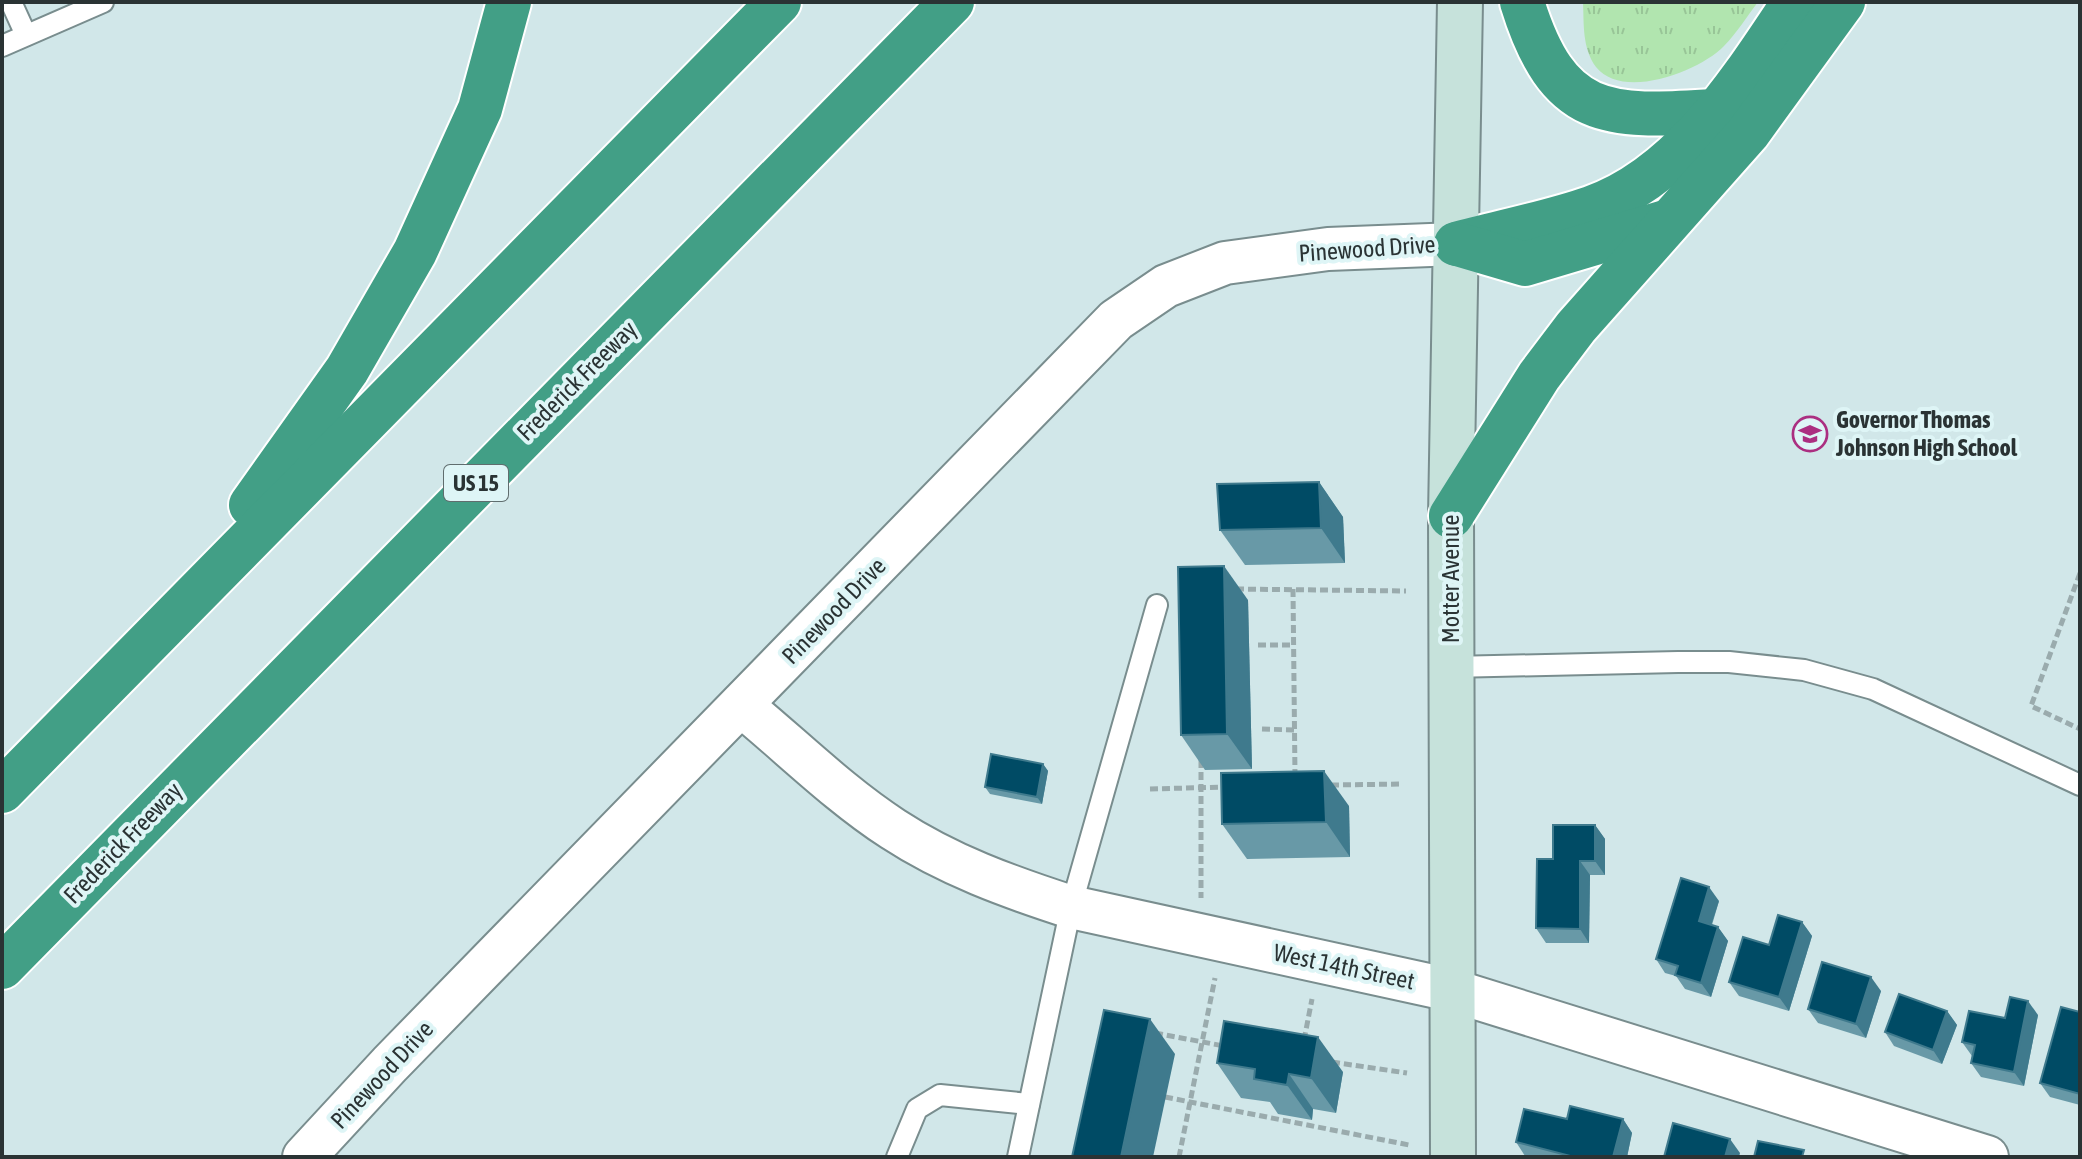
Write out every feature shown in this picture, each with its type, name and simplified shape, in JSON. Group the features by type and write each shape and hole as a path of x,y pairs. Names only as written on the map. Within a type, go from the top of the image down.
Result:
{"highway":[{"path":"171,615 347,370 415,252 480,109 509,2"},
{"path":"2,791 171,615 779,2"},
{"name":"Frederick Freeway","path":"2,967 952,2"},
{"path":"1522,2 1534,42 1555,75 1578,96 1606,110 1640,116 1715,111"},
{"path":"1456,244 1593,207 1633,187 1676,154 1715,111 1794,2"},
{"path":"1451,516 1539,376 1665,222 1748,133 1843,2"},
{"path":"1456,244 1525,264 1665,222"}],"main road":[{"name":"Motter Avenue","path":"1453,1157 1451,516 1460,2"}],"street":[{"name":"Pinewood Drive","path":"304,1157 401,1053 1116,320 1166,286 1225,263 1328,249 1456,244"},
{"name":"West 14th Street","path":"741,705 890,828 976,874 1071,907 1451,990 1987,1157"}],"lane":[{"path":"11,2 26,35"},
{"path":"2,46 103,2"},
{"path":"1018,1157 1071,907 1157,605"},
{"path":"1451,667 1729,662 1804,670 1873,689 2080,785"},
{"path":"897,1157 917,1109 940,1095 1029,1104"}],"path":[{"path":"2080,573 2031,706 2080,729"},
{"path":"1224,589 1406,591"},
{"path":"1293,589 1295,786"},
{"path":"1258,645 1294,645"},
{"path":"1262,729 1294,730"},
{"path":"1201,748 1201,907"},
{"path":"1326,785 1403,784"},
{"path":"1150,789 1232,787"},
{"path":"1179,1157 1216,976"},
{"path":"1303,1042 1313,996"},
{"path":"1141,1030 1230,1047"},
{"path":"1331,1062 1407,1073"},
{"path":"1165,1097 1409,1145"}],"green space":[{"path":"1583,2 1758,2 1729,41 1698,65 1661,79 1624,82 1608,77 1591,60 1586,44"}],"building":[{"path":"1319,482 1321,528 1220,530 1217,484"},
{"path":"1224,566 1227,734 1181,735 1178,567"},
{"path":"991,754 1043,764 1037,797 985,787"},
{"path":"1324,771 1326,822 1222,824 1221,773"},
{"path":"1553,825 1595,825 1595,861 1580,861 1580,929 1536,928 1537,859 1553,859"},
{"path":"1681,878 1709,887 1699,921 1718,927 1701,983 1675,975 1678,966 1656,959"},
{"path":"1778,915 1802,922 1779,997 1729,982 1743,937 1769,945"},
{"path":"1822,962 1871,977 1856,1024 1808,1009"},
{"path":"1899,994 1947,1011 1933,1050 1885,1032"},
{"path":"2010,997 2028,1001 2014,1072 1971,1063 1975,1045 1962,1042 1969,1011 2005,1018"},
{"path":"2061,1007 2080,1012 2080,1094 2040,1083"},
{"path":"1104,1010 1150,1019 1121,1157 1072,1157"},
{"path":"1224,1021 1318,1037 1311,1078 1289,1074 1287,1085 1254,1079 1255,1069 1217,1063"},
{"path":"1570,1106 1623,1119 1613,1157 1574,1157 1516,1142 1524,1109 1567,1119"},
{"path":"1673,1123 1730,1139 1725,1157 1664,1157"},
{"path":"1758,1141 1804,1150 1802,1157 1754,1157"}],"place":[{"name":"Governor Thomas Johnson High School","path":"1810,434"}]}
